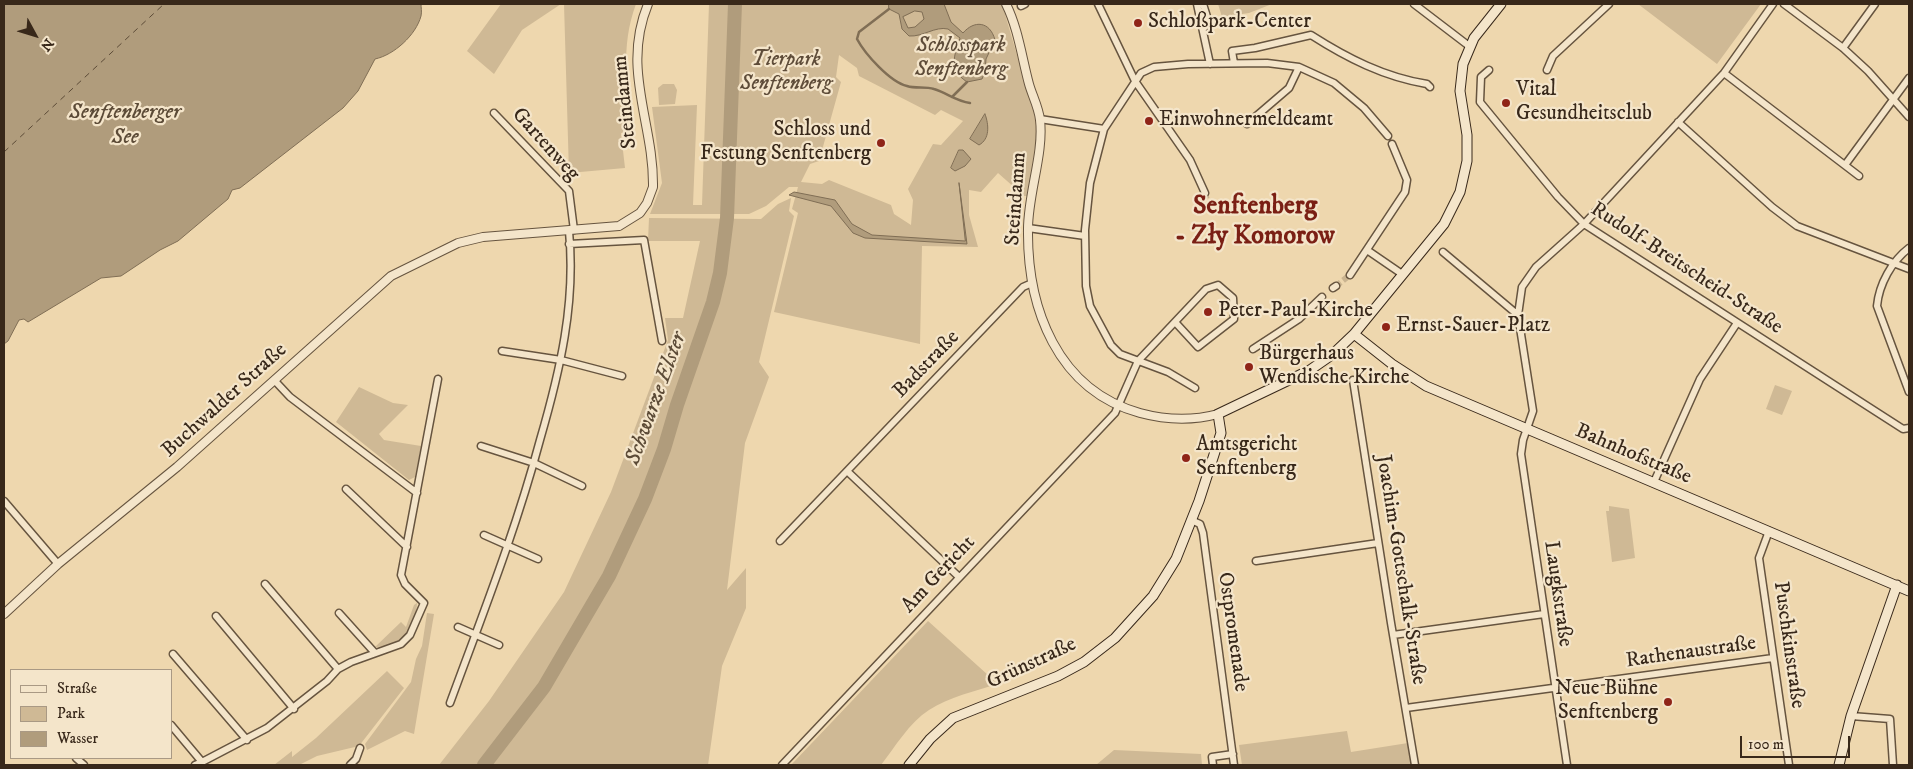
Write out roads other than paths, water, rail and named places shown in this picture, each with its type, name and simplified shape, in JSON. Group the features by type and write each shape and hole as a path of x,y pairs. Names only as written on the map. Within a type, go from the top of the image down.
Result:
{"main road":[{"name":"Steindamm","path":"1218,414 1310,370 1332,354 1354,334 1444,224 1464,183 1467,161 1467,135 1460,83 1463,64 1470,46 1501,4"},
{"name":"Bahnhofstraße","path":"1354,334 1392,364 1426,386 1909,591"},
{"name":"Grünstraße","path":"908,765 930,739 953,718 1058,676 1084,662 1114,638 1163,584 1176,559 1191,520 1221,433 1218,414"},
{"path":"1839,765 1852,716 1897,585"}],"street":[{"name":"Steindamm","path":"482,237 571,230 626,223 640,213 651,195 653,181 637,61 638,33 648,4"},
{"name":"Steindamm","path":"1006,4 1040,119 1028,228 1032,283 1040,313 1062,360 1093,393 1117,406 1148,415 1184,419 1200,419 1218,414"},
{"path":"1098,4 1135,81 1203,181 1205,194"},
{"path":"1197,4 1204,28 1210,64"},
{"path":"1204,4 1208,24 1204,28"},
{"path":"1414,4 1470,46"},
{"path":"1547,70 1553,56 1609,4"},
{"name":"Laugkstraße","path":"1567,765 1554,688 1521,454 1533,411 1518,315 1520,294 1528,277 1545,258 1584,224 1724,73 1773,4"},
{"path":"1784,4 1843,48 1868,71 1909,117"},
{"path":"1843,48 1875,4"},
{"path":"1234,63 1232,50 1255,48 1311,35 1336,51 1386,75 1427,84 1430,87"},
{"path":"1195,388 1168,372 1138,361 1116,350 1099,326 1090,306 1085,263 1085,236 1090,183 1104,129 1141,73 1154,66 1234,63 1267,62 1299,68 1334,83 1364,108 1388,136"},
{"path":"1247,124 1289,88 1299,68"},
{"name":"Rudolf-Breitscheid-Straße","path":"1489,70 1482,77 1480,102 1558,197 1584,224 1903,429 1909,428"},
{"path":"1724,73 1859,176"},
{"path":"1845,165 1909,78"},
{"name":"Gartenweg","path":"450,703 508,544 534,463 561,360 570,300 569,244 571,230 569,191 494,113"},
{"path":"1040,119 1104,129"},
{"path":"1678,122 1772,207 1797,226 1895,261 1909,268"},
{"path":"1350,275 1405,192 1407,180 1392,144"},
{"path":"1028,228 1065,235 1085,236"},
{"name":"Buchwalder Straße","path":"4,614 58,564 177,467 391,276 458,243 482,237"},
{"path":"569,244 644,240 662,341"},
{"path":"1909,248 1895,261 1878,293 1877,306 1909,392"},
{"path":"1367,250 1402,274"},
{"path":"1443,252 1518,315"},
{"name":"Badstraße","path":"780,541 1023,287 1032,283"},
{"name":"Am Gericht","path":"782,765 1115,413 1138,361 1206,289 1218,285 1233,298 1234,320 1198,347 1175,322"},
{"path":"1253,349 1296,321 1322,297"},
{"path":"1654,482 1700,379 1737,323"},
{"path":"502,351 561,360 622,376"},
{"path":"195,765 247,740 294,709 338,669 401,644 410,635 424,603 405,584 402,575 438,379"},
{"path":"275,380 290,397 417,493"},
{"name":"Joachim-Gottschalk-Straße","path":"1353,380 1393,635 1416,765"},
{"path":"482,446 534,463 582,486"},
{"path":"847,471 959,577"},
{"path":"346,489 407,547"},
{"path":"4,500 58,564"},
{"name":"Ostpromenade","path":"1191,520 1200,524 1203,533 1234,765"},
{"name":"Puschkinstraße","path":"1768,531 1759,558 1789,765"},
{"path":"484,535 508,544 538,559"},
{"path":"1256,561 1378,543"},
{"path":"265,584 338,669"},
{"path":"339,613 375,653"},
{"path":"1393,635 1544,614"},
{"path":"216,616 294,709"},
{"path":"458,627 499,645"},
{"path":"173,654 247,740"},
{"name":"Rathenaustraße","path":"1406,708 1773,658"},
{"path":"1852,716 1890,719 1893,765"},
{"path":"172,726 202,762"},
{"path":"350,765 356,759 360,748"},
{"path":"1213,765 1212,757 1233,754"}],"water":[{"name":"Senftenberger See","path":"4,4 421,4 421,16 409,37 397,49 375,59 358,91 343,108 240,188 232,190 228,199 178,241 160,250 121,276 101,278 28,322 24,319 19,320 8,341 4,344"},
{"path":"889,4 944,4 951,22 963,33 977,24 986,26 993,34 995,40 986,59 985,72 982,79 967,82 957,72 954,62 960,38 948,29 943,28 909,36 902,29 899,14 889,9","holes":["915,11 922,12 924,19 915,27 908,28 903,17"]},
{"path":"985,114 988,131 985,139 979,145 970,139"},
{"path":"959,150 963,150 971,159 965,166 955,171 951,168"},
{"path":"959,183 967,244 865,238 853,233 831,206 789,195 794,192 835,200 852,224 872,235 965,241"}],"waterway":[{"name":"Schwarze Elster","path":"484,765 544,687 609,576 645,499 664,449 677,405 713,302 720,273 727,218 735,4"},
{"path":"889,9 859,32 857,39 872,59 886,73 900,83 910,87 934,89 960,101 970,103"},
{"path":"952,97 967,82"}],"tunnel":[{"path":"1205,193 1208,204"},
{"path":"1336,286 1350,275"}],"place":[{"name":"Schloßpark-Center","path":"1138,23"},
{"name":"Vital Gesundheitsclub","path":"1506,103"},
{"name":"Einwohnermeldeamt","path":"1149,121"},
{"name":"Schloss und Festung Senftenberg","path":"881,143"},
{"name":"Peter-Paul-Kirche","path":"1208,312"},
{"name":"Ernst-Sauer-Platz","path":"1386,327"},
{"name":"Bürgerhaus Wendische Kirche","path":"1249,367"},
{"name":"Amtsgericht Senftenberg","path":"1186,458"},
{"name":"Neue Bühne Senftenberg","path":"1668,702"}],"district":[{"name":"Senftenberg - Zły Komorow","path":"1255,223"}],"park label":[{"name":"Schlosspark Senftenberg","path":"961,59"},
{"name":"Tierpark Senftenberg","path":"786,73"}]}
